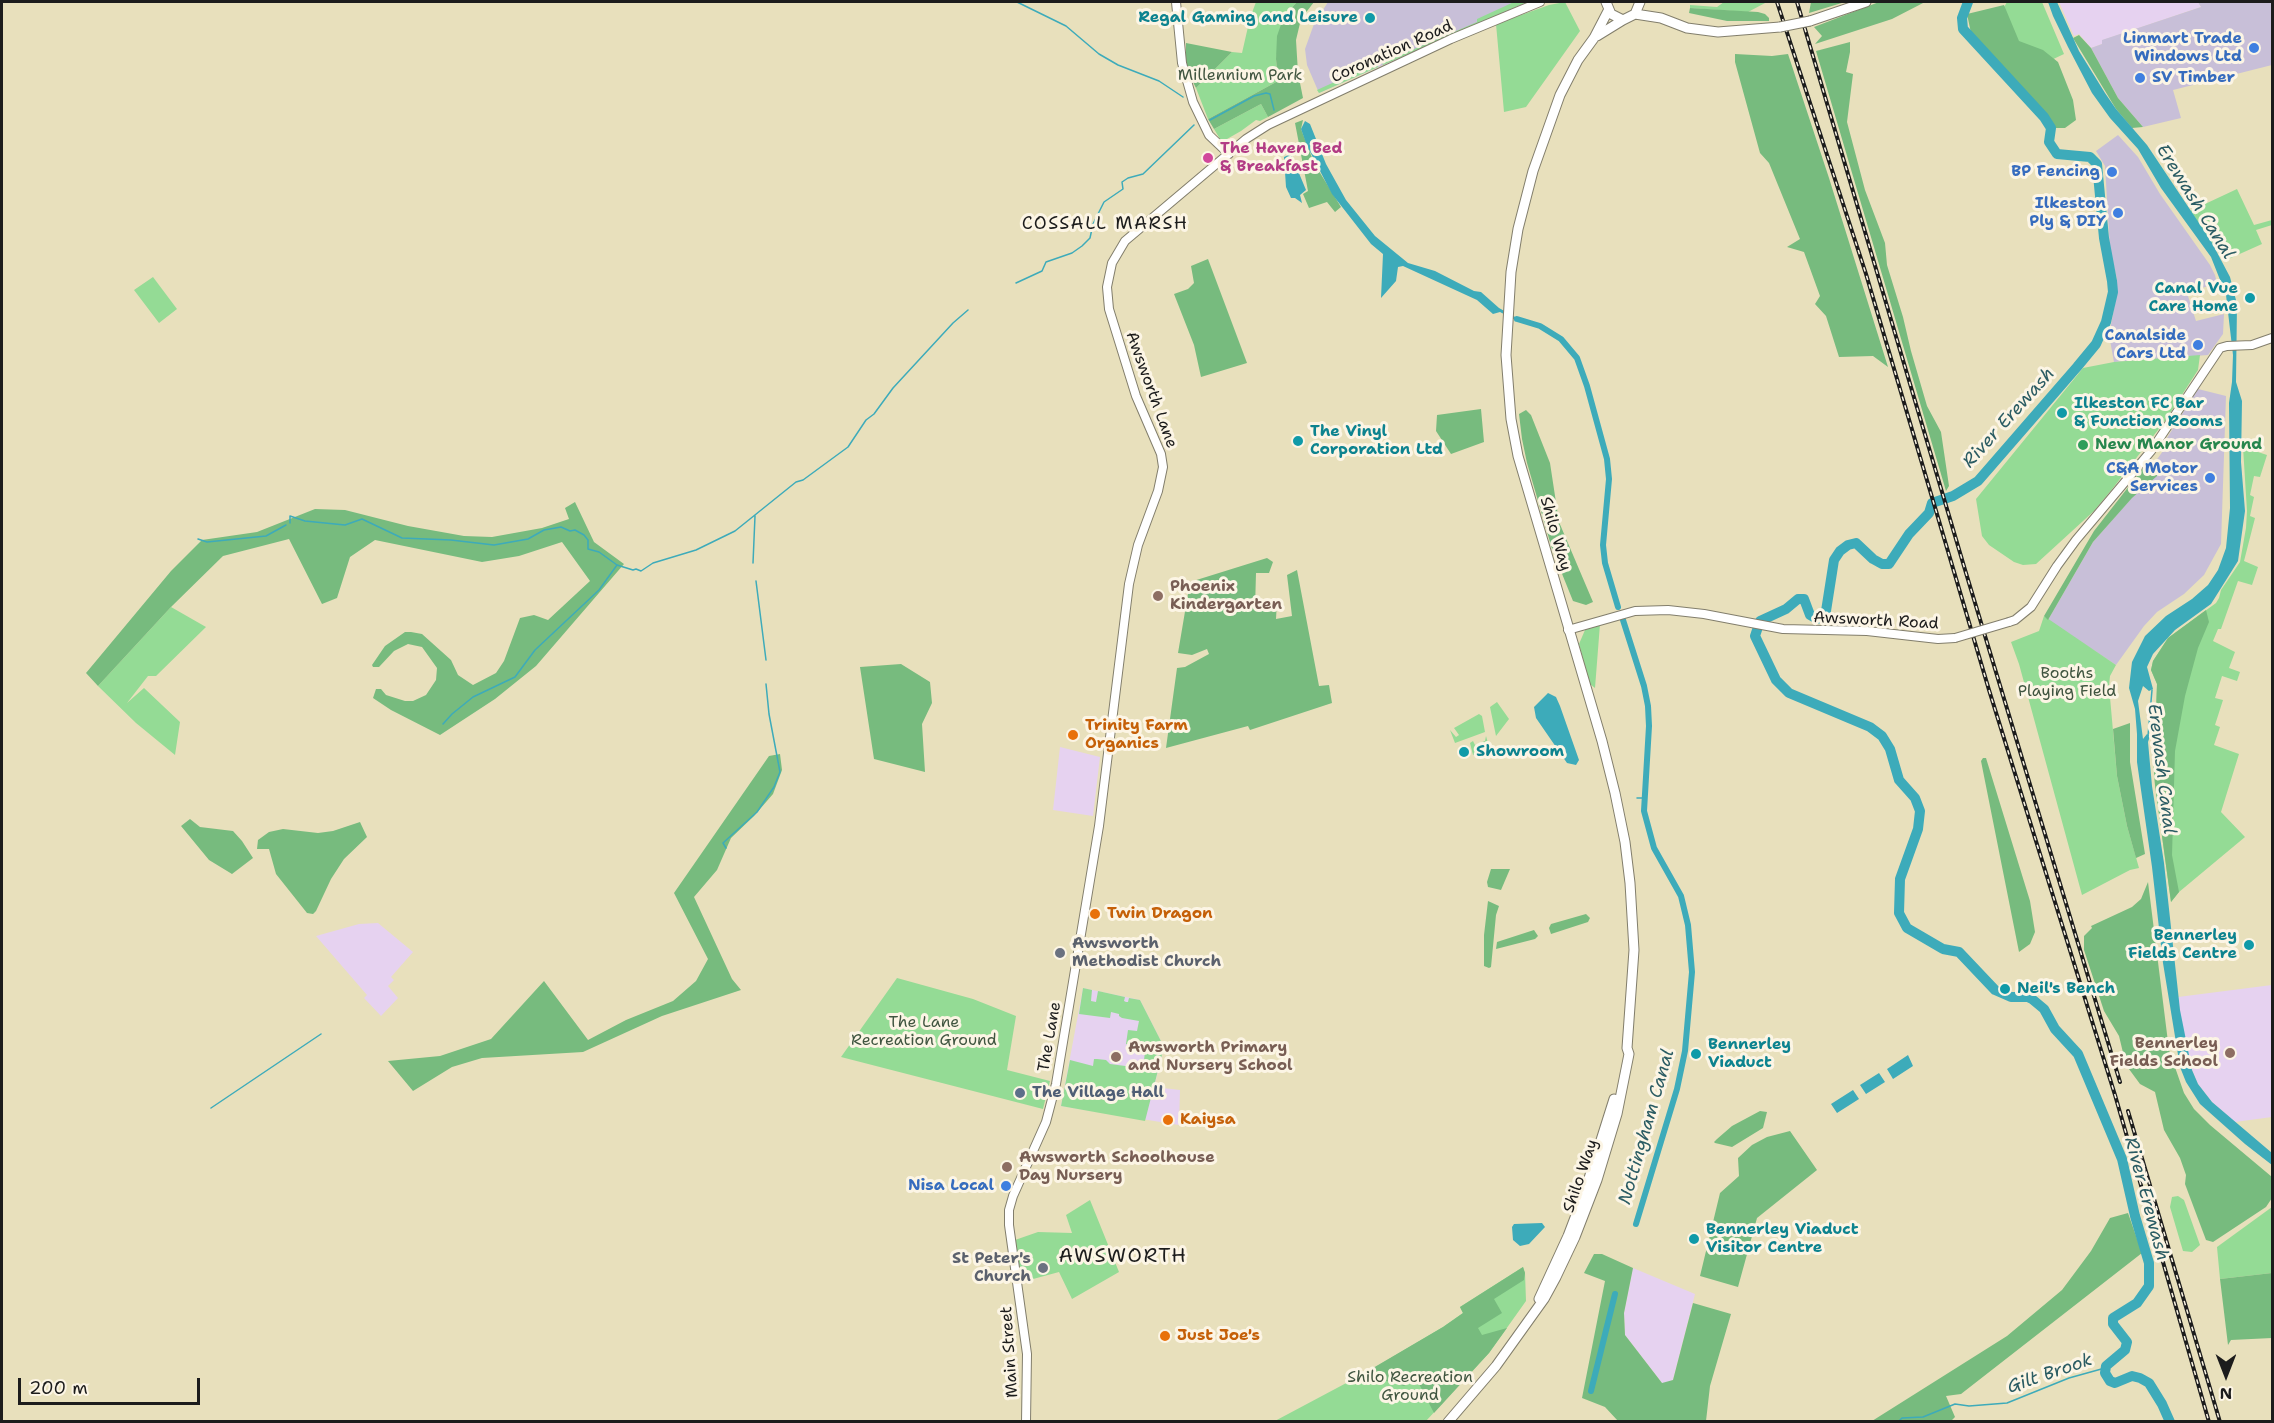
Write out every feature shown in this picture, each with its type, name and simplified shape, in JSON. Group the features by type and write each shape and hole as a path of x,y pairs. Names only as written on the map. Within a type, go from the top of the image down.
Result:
{"main road":[{"path":"1661,18 1641,2 1635,14 1661,18 1687,28 1718,32 1780,27 1810,21 1866,2"},
{"path":"1606,4 1613,16 1623,20"},
{"name":"Shilo Way","path":"1448,1422 1496,1366 1538,1305 1539,1296 1558,1259 1584,1194 1610,1113 1623,1053 1627,1048 1634,951 1628,862 1610,771 1528,495 1514,440 1507,386 1506,339 1514,250 1533,171 1560,95 1578,60 1594,38 1606,4"},
{"name":"Shilo Way","path":"1594,38 1635,14"}],"street":[{"path":"1176,2 1182,63 1193,102 1205,129 1229,154"},
{"name":"Coronation Road","path":"1229,154 1255,133 1311,103 1451,39 1540,2"},
{"name":"Awsworth Lane","path":"1099,826 1130,576 1158,491 1163,467 1161,454 1136,396 1114,329 1107,296 1108,279 1117,252 1125,241 1229,154"},
{"name":"Awsworth Road","path":"1568,630 1635,611 1647,610 1686,611 1796,630 1867,631 1938,639 1955,638 2015,620 2031,607 2057,566 2151,451 2211,361 2223,347 2245,346 2272,338"},
{"name":"The Lane","path":"1012,1245 1008,1220 1010,1205 1046,1122 1057,1076 1099,826"},
{"name":"Main Street","path":"1012,1245 1027,1354 1026,1422"}],"shaded area":[{"path":"1328,2 1527,2 1319,93 1307,65 1305,49 1314,24"},
{"path":"2059,2 2198,2 2201,7 2103,40 2102,44 2091,48 2079,34 2074,36"},
{"path":"2198,2 2272,2 2272,65 2173,90 2181,118 2143,127 2118,98 2091,48 2102,44 2102,40 2201,7"},
{"path":"2118,135 2138,157 2215,275 2217,283 2187,293 2196,321 2224,314 2223,334 2208,355 2114,362 2109,335 2117,293 2117,279 2110,250 2105,166 2096,151"},
{"path":"2198,389 2226,396 2221,544 2204,575 2184,594 2157,612 2116,665 2048,620 2093,542 2150,477 2150,469 2163,451 2165,441"},
{"path":"1060,747 1100,757 1093,816 1053,810"},
{"path":"378,923 413,952 391,977 394,980 388,986 398,998 381,1016 364,998 367,995 316,936 359,924"},
{"name":"Bennerley Fields School","path":"2272,985 2272,1117 2235,1122 2212,1102 2198,1084 2183,1036 2178,997"},
{"name":"Awsworth Primary and Nursery School","path":"1083,988 1140,1000 1164,1047 1154,1087 1180,1090 1179,1125 1061,1106"},
{"path":"1633,1268 1695,1294 1673,1380 1666,1383 1662,1383 1625,1335 1624,1313"}],"green space":[{"name":"Millennium Park","path":"1256,2 1297,2 1284,16 1276,59 1278,81 1208,119 1196,88 1232,52 1242,53"},
{"path":"1297,2 1314,2 1301,19 1296,40 1298,73 1303,98 1268,117 1261,104 1214,129 1208,119 1278,81 1277,36 1284,16"},
{"path":"1514,2 1527,2 1383,65 1382,63 1477,22 1477,19"},
{"path":"1565,2 1580,31 1526,107 1504,112 1496,24 1549,5"},
{"path":"1724,2 1767,2 1748,12 1690,8 1690,5 1717,7"},
{"path":"1811,2 1845,2 1809,13"},
{"path":"1879,2 1925,2 1892,19 1815,44 1822,36 1814,27"},
{"path":"2007,2 2042,2 2064,54 2045,63 2026,55 1996,21"},
{"path":"2004,5 2019,41 2043,50 2058,62 2073,100 2076,120 2065,128 2053,128 1971,33 1967,14"},
{"path":"1690,8 1758,12 1765,14 1769,21 1727,21 1689,13"},
{"path":"2079,35 2091,48 2118,98 2143,127 2132,128 2116,109 2073,38"},
{"path":"1850,42 1846,72 1853,74 1847,122 1865,190 1885,243 1887,265 1927,406 1941,432 1949,486 1946,491 1816,51"},
{"path":"1186,43 1232,52 1196,88 1186,62"},
{"path":"1735,54 1772,56 1788,54 1888,367 1873,356 1839,357 1826,316 1815,304 1820,296 1804,252 1787,247 1800,239 1769,163 1760,153 1735,62"},
{"path":"1376,63 1378,67 1319,93 1317,90"},
{"path":"1261,104 1268,117 1260,121 1256,120 1227,139 1220,139 1214,129"},
{"path":"1303,120 1301,129 1314,163 1341,207 1335,212 1327,202 1309,208 1303,194 1308,191 1295,123"},
{"path":"2237,189 2254,225 2272,220 2272,225 2256,230 2262,244 2224,261 2190,211"},
{"path":"1208,259 1247,363 1201,377 1194,345 1174,294 1188,289 1194,283 1191,266"},
{"path":"153,277 177,309 159,323 134,290"},
{"name":"New Manor Ground","path":"2200,355 2198,370 2165,421 2113,488 2094,511 2036,564 2023,565 2014,562 1989,545 1982,536 1976,499 2083,368 2114,362"},
{"path":"1481,409 1484,442 1451,454 1436,431 1437,415"},
{"path":"1526,410 1531,415 1550,463 1559,522 1593,602 1586,605 1573,601 1552,549 1522,439 1519,414"},
{"path":"2243,447 2267,455 2260,477 2254,476 2250,495 2254,497 2250,516 2255,518 2244,561 2258,567 2252,585 2238,581 2221,629 2218,629 2213,641 2235,652 2229,668 2240,672 2237,681 2222,676 2215,698 2223,700 2215,725 2220,727 2214,745 2239,754 2221,812 2245,837 2179,892 2171,902 2155,785 2152,745 2155,738 2157,684 2151,670 2153,661 2168,638 2216,603 2221,590 2240,562 2247,511"},
{"path":"2147,463 2157,470 2157,476 2132,498 2093,542 2048,620 2044,616 2094,531"},
{"path":"575,502 594,542 624,564 536,666 495,699 440,735 391,710 373,698 376,689 381,689 386,695 405,701 413,701 426,695 436,680 437,668 422,647 408,644 394,651 379,667 372,665 385,646 405,632 411,632 422,634 451,660 458,675 473,685 496,673 504,661 520,618 534,615 548,620 590,581 562,542 519,556 482,562 375,540 350,557 337,598 322,604 289,539 223,556 171,607 98,686 86,673 171,571 202,540 257,532 315,509 345,510 408,526 464,536 492,537 542,528 569,519 565,508"},
{"path":"1267,558 1273,562 1269,573 1256,573 1255,609 1264,608 1266,599 1277,601 1276,619 1292,616 1287,575 1297,570 1319,686 1329,685 1332,703 1250,730 1248,726 1166,748 1177,668 1185,667 1209,654 1207,649 1192,655 1178,653 1190,582"},
{"path":"171,607 206,627 156,676 148,676 127,703 144,688 180,722 175,755 136,723 98,686"},
{"path":"2206,610 2209,622 2198,648 2185,696 2175,751 2172,855 2179,892 2171,902 2155,785 2152,745 2155,738 2157,684 2151,670 2153,661 2168,638"},
{"name":"Booths Playing Field","path":"2044,616 2116,665 2110,676 2109,686 2117,776 2127,826 2139,868 2130,870 2082,895 2011,642 2039,631"},
{"path":"1600,624 1595,688 1590,684 1579,644 1585,630"},
{"path":"901,664 930,682 932,703 922,724 925,772 874,759 860,667"},
{"path":"1497,702 1509,719 1496,736 1490,707"},
{"path":"1479,714 1482,716 1485,732 1455,743 1450,730 1456,737 1459,735 1454,728"},
{"path":"2130,723 2130,762 2145,854 2136,858 2117,776 2113,729"},
{"path":"1486,736 1490,751 1473,755 1470,743 1473,741 1475,745 1485,741"},
{"path":"780,754 782,770 773,794 731,838 717,870 694,897 732,979 741,990 662,1016 583,1052 482,1058 452,1067 413,1091 388,1061 440,1056 491,1039 544,981 588,1040 626,1020 673,1001 696,981 708,959 674,893 769,756"},
{"path":"1986,758 2030,901 2035,932 2030,944 2019,952 1981,761"},
{"path":"190,819 200,827 233,831 253,858 232,874 209,860 181,826"},
{"path":"360,822 367,837 344,859 313,914 307,913 276,874 269,849 257,849 258,840 269,832 283,829 318,833 333,831"},
{"path":"1491,869 1510,869 1501,890 1488,887 1487,882"},
{"path":"2148,882 2169,1050 2184,1093 2194,1109 2210,1125 2272,1177 2272,1198 2266,1207 2213,1242 2206,1240 2185,1184 2186,1175 2180,1158 2164,1130 2155,1092 2140,1084 2126,1065 2119,1036 2104,1011 2084,950 2084,936 2092,928 2091,926 2132,907 2141,899"},
{"path":"1488,901 1499,906 1496,915 1491,967 1489,968 1484,966 1484,935"},
{"path":"1586,914 1590,918 1588,922 1551,934 1549,928 1551,924"},
{"path":"1534,930 1538,936 1535,939 1496,949 1497,942"},
{"name":"The Lane Recreation Ground","path":"897,978 973,999 1016,1016 1007,1070 1050,1081 1043,1109 841,1057"},
{"name":"Awsworth Primary and Nursery School","path":"1083,988 1092,990 1091,1001 1096,1002 1098,991 1125,997 1126,1002 1129,998 1140,1000 1164,1047 1145,1121 1061,1106 1070,1060 1093,1066 1094,1059 1106,1060 1110,1064 1139,1070 1143,1070 1146,1063 1144,1060 1146,1043 1137,1041 1136,1046 1126,1044 1128,1030 1137,1031 1139,1021 1122,1018 1119,1014 1111,1012 1110,1018 1079,1014"},
{"path":"1760,1111 1767,1112 1763,1128 1732,1147 1714,1142 1732,1126"},
{"path":"1790,1131 1817,1170 1757,1218 1738,1287 1700,1276 1720,1193 1739,1176 1738,1158 1752,1145 1767,1137"},
{"path":"2178,1196 2184,1200 2200,1245 2192,1252 2183,1251 2170,1207 2172,1197"},
{"path":"1090,1200 1119,1272 1072,1299 1059,1272 1022,1282 1015,1240 1038,1232 1072,1233 1066,1215"},
{"path":"2272,1207 2272,1273 2220,1279 2217,1247"},
{"path":"2128,1213 2142,1253 1961,1394 1946,1396 1955,1417 1950,1422 1872,1421 2007,1336 2062,1290 2091,1251 2110,1218"},
{"path":"1594,1254 1602,1254 1633,1268 1624,1313 1625,1335 1662,1383 1673,1380 1693,1303 1731,1314 1710,1386 1706,1421 1618,1421 1605,1407 1582,1398 1605,1281 1584,1273"},
{"name":"Shilo Recreation Ground","path":"1523,1267 1526,1301 1489,1353 1426,1421 1273,1422 1367,1372 1443,1327 1463,1313 1460,1307"},
{"path":"1523,1267 1524,1280 1494,1299 1502,1313 1478,1328 1482,1335 1507,1328 1489,1353 1434,1413 1416,1378 1404,1386 1380,1379 1373,1368 1443,1327 1463,1313 1460,1307"},
{"path":"2272,1273 2272,1338 2231,1340 2228,1345 2220,1279"}],"water":[{"path":"2048,2 2057,2 2079,51 2105,93 2147,145 2211,241 2230,277 2237,304 2236,382 2242,401 2241,462 2245,511 2238,561 2211,604 2175,630 2153,654 2147,667 2153,689 2149,691 2143,686 2138,701 2143,739 2147,734 2150,736 2148,742 2152,786 2164,863 2180,1010 2192,1070 2198,1084 2212,1102 2272,1153 2272,1165 2200,1104 2186,1082 2180,1067 2163,963 2137,762 2135,709 2129,688 2132,662 2145,636 2166,616 2208,585 2218,570 2226,548 2230,508 2229,403 2233,355 2226,295 2211,257 2161,188 2138,149 2110,118 2092,93"},
{"path":"1305,121 1310,124 1326,164 1346,200 1375,236 1408,263 1435,271 1474,291 1481,292 1499,308 1517,318 1517,321 1500,312 1493,314 1477,300 1403,266 1398,267 1396,281 1381,298 1383,254 1371,244 1332,194 1307,146 1301,129"},
{"path":"1291,154 1306,190 1300,195 1302,203 1291,198 1286,187 1284,157"},
{"path":"1548,693 1556,697 1560,706 1579,760 1576,765 1567,763 1536,718 1534,707"},
{"path":"1908,1055 1913,1066 1893,1079 1887,1069"},
{"path":"1879,1073 1885,1082 1866,1094 1860,1085"},
{"path":"1853,1090 1859,1099 1837,1113 1831,1104"},
{"path":"1542,1223 1545,1227 1529,1244 1520,1246 1513,1240 1512,1227 1514,1224"}],"waterway":[{"path":"1017,2 1066,26 1099,54 1118,65 1159,81 1183,97"},
{"name":"River Erewash","path":"1968,2 1962,18 1963,29 2044,117 2051,128 2049,142 2057,154 2090,157 2097,164 2104,238 2113,292 2106,322 2096,344 1978,481 1953,496 1932,503 1929,513 1909,534 1889,564 1882,564 1873,559 1856,543 1848,545 1834,560 1826,611 1822,617 1817,619 1810,615 1804,599 1798,599 1786,609 1760,621 1755,636 1776,680 1789,693 1870,727 1882,736 1890,749 1899,780 1915,798 1920,811 1918,829 1900,879 1899,913 1907,928 1943,949 1959,952 1995,990 2011,997 2032,999 2044,1009 2055,1029 2078,1054 2122,1159 2149,1263 2149,1286 2137,1303 2113,1318 2113,1324 2127,1342 2125,1350 2106,1366 2105,1373 2110,1381 2115,1383 2132,1376 2149,1383 2170,1422"},
{"path":"1210,120 1254,96 1266,93 1270,94 1274,110"},
{"path":"1016,283 1042,271 1046,262 1072,253 1082,246 1090,238 1093,224 1104,202 1123,189 1122,182 1143,174 1194,125"},
{"path":"290,523 290,516 305,521 345,525 362,519 402,538 494,545 528,539 544,530 561,527 584,535 588,540 588,549 599,552 617,565 641,571 653,563 696,550 735,531 796,482 803,480 848,447 866,420 874,414 893,388 953,323 968,310"},
{"name":"Nottingham Canal","path":"1517,319 1540,326 1561,339 1577,358 1587,386 1607,459 1609,479 1603,545 1605,563 1618,607"},
{"path":"753,563 755,516"},
{"path":"198,539 207,542 266,536 286,525"},
{"path":"443,724 473,697 515,677 535,650 599,590 617,565"},
{"path":"756,581 766,660"},
{"name":"Nottingham Canal","path":"1623,620 1648,706 1644,811 1654,848 1681,896 1688,925 1692,972 1685,1051 1677,1089 1636,1224"},
{"path":"726,848 723,843 757,812 774,787 780,772 766,684"},
{"name":"Erewash Canal","path":"2148,736 2152,690"},
{"path":"1637,798 1644,798"},
{"path":"211,1108 321,1034"},
{"name":"Nottingham Canal","path":"1591,1391 1615,1294"},
{"name":"Gilt Brook","path":"1898,1422 1902,1418 1923,1417 1955,1404 1969,1406 2007,1403 2069,1378 2105,1368"}],"railway":[{"path":"1777,2 1866,274 1989,690 2115,1095 2209,1422"},
{"path":"1797,2 2120,1082"},
{"path":"2128,1111 2220,1422"}],"place":[{"name":"Regal Gaming and Leisure","path":"1370,18"},
{"name":"Linmart Trade Windows Ltd","path":"2254,48"},
{"name":"SV Timber","path":"2140,78"},
{"name":"The Haven Bed & Breakfast","path":"1208,158"},
{"name":"BP Fencing","path":"2112,172"},
{"name":"Ilkeston Ply & DIY","path":"2118,213"},
{"name":"Canal Vue Care Home","path":"2250,298"},
{"name":"Canalside Cars Ltd","path":"2198,345"},
{"name":"Ilkeston FC Bar & Function Rooms","path":"2062,413"},
{"name":"The Vinyl Corporation Ltd","path":"1298,441"},
{"name":"New Manor Ground","path":"2083,445"},
{"name":"C&A Motor Services","path":"2210,478"},
{"name":"Phoenix Kindergarten","path":"1158,596"},
{"name":"Trinity Farm Organics","path":"1073,735"},
{"name":"Showroom","path":"1464,752"},
{"name":"Twin Dragon","path":"1095,914"},
{"name":"Bennerley Fields Centre","path":"2249,945"},
{"name":"Awsworth Methodist Church","path":"1060,953"},
{"name":"Neil's Bench","path":"2005,989"},
{"name":"Bennerley Fields School","path":"2230,1053"},
{"name":"Bennerley Viaduct","path":"1696,1054"},
{"name":"Awsworth Primary and Nursery School","path":"1116,1057"},
{"name":"The Village Hall","path":"1020,1093"},
{"name":"Kaiysa","path":"1168,1120"},
{"name":"Awsworth Schoolhouse Day Nursery","path":"1007,1167"},
{"name":"Nisa Local","path":"1006,1186"},
{"name":"Bennerley Viaduct Visitor Centre","path":"1694,1239"},
{"name":"St Peter's Church","path":"1043,1268"},
{"name":"Just Joe's","path":"1165,1336"}],"district":[{"name":"COSSALL MARSH","path":"1105,224"},
{"name":"AWSWORTH","path":"1123,1257"}]}
